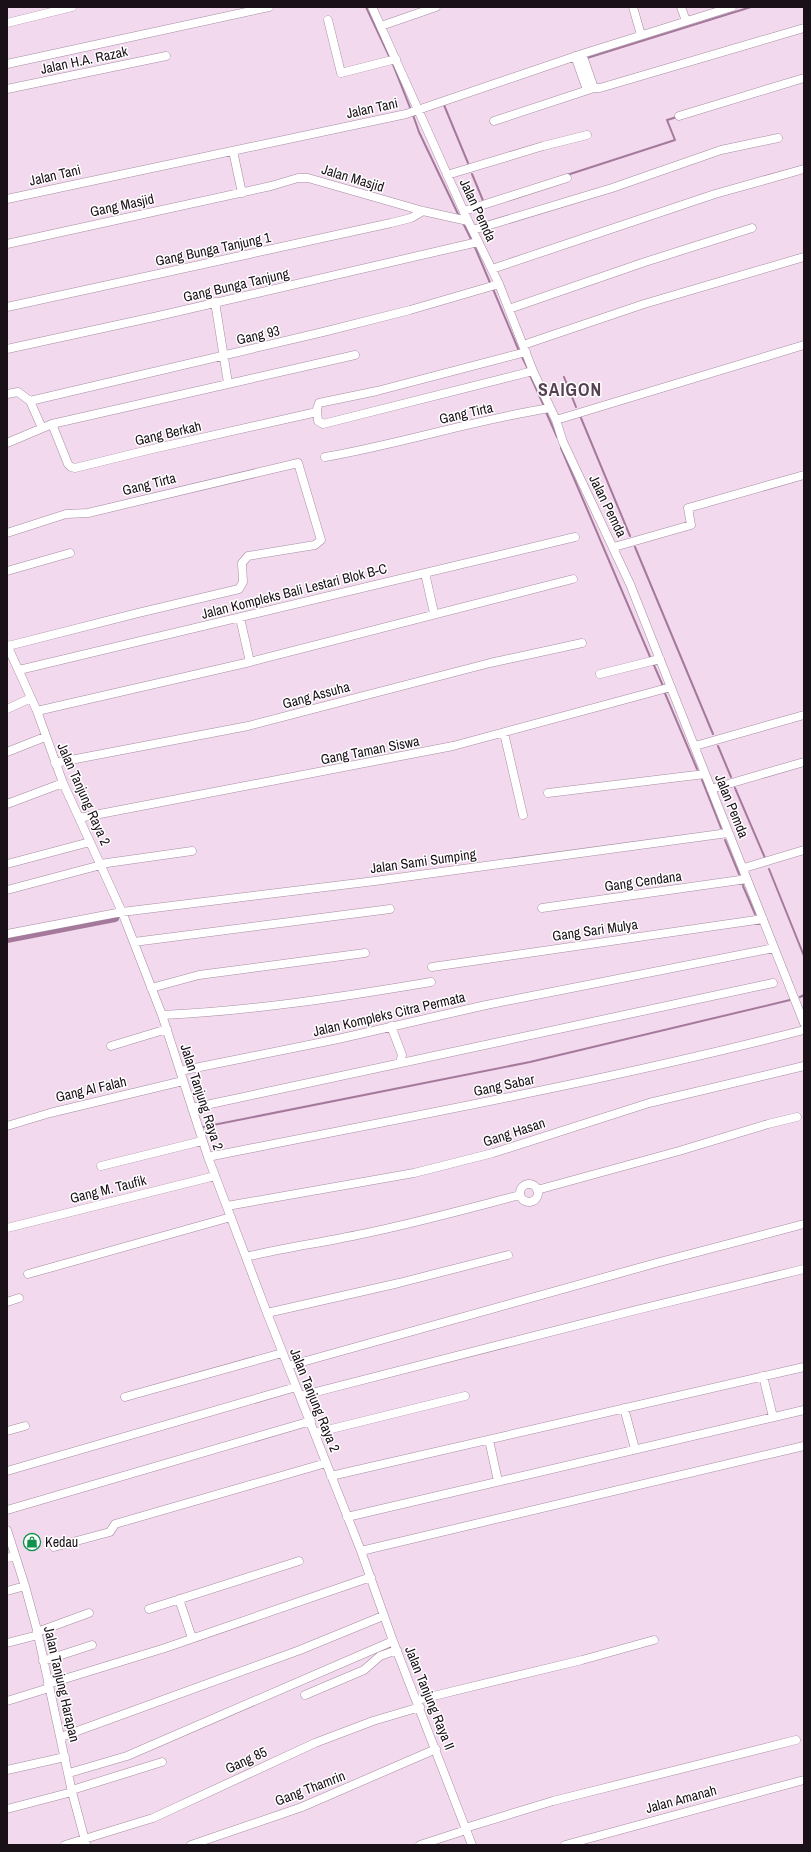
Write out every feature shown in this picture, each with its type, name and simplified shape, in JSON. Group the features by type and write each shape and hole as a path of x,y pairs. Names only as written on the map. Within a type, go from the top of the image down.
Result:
{"street":[{"path":"7,23 44,10 72,7"},
{"path":"7,64 269,7"},
{"name":"Jalan Pemda","path":"372,7 417,110 464,211 467,221 473,230 474,243 492,269 494,286 510,309 530,372 547,408 556,420 563,442 614,547 660,659 665,689 696,746 705,774 728,833 744,868 804,1022"},
{"path":"381,26 436,7"},
{"path":"633,7 641,35"},
{"path":"681,7 686,21"},
{"name":"Jalan Tani","path":"7,199 406,114 579,55 729,7"},
{"path":"328,20 341,73 396,59"},
{"path":"494,121 590,89 605,87 804,28"},
{"path":"579,55 590,89"},
{"name":"Jalan H.A. Razak","path":"7,89 166,56"},
{"path":"679,116 804,78"},
{"path":"447,175 542,146 587,135"},
{"path":"473,230 612,188 721,150 778,138"},
{"path":"233,151 242,193"},
{"path":"492,269 715,194 804,169"},
{"name":"Jalan Masjid","path":"242,193 302,177 423,211 467,221"},
{"path":"464,211 567,178"},
{"name":"Gang Masjid","path":"7,244 242,193"},
{"name":"Gang Bunga Tanjung 1","path":"7,307 398,222 417,216 423,211"},
{"path":"510,309 645,262 752,228"},
{"name":"Gang Bunga Tanjung","path":"7,349 474,243"},
{"path":"523,351 644,304 804,257"},
{"name":"Gang 93","path":"30,401 374,319 494,286"},
{"path":"215,302 222,356 228,383"},
{"path":"556,420 804,345"},
{"name":"Gang Berkah","path":"52,424 68,464 71,468 75,468 317,412 317,406 320,403 377,391 523,351"},
{"path":"7,443 52,424 355,355"},
{"path":"317,412 318,421 323,424 530,372"},
{"path":"7,394 18,392 30,401 42,428"},
{"name":"Gang Tirta","path":"325,457 384,446 485,421 547,408"},
{"name":"Gang Tirta","path":"7,533 66,514 88,513 298,463 320,536 319,543 248,556 242,563 243,582 239,589 7,646"},
{"path":"614,547 691,525 688,508 804,475"},
{"name":"Jalan Kompleks Bali Lestari Blok B-C","path":"19,670 575,537"},
{"path":"7,571 70,554"},
{"path":"425,573 434,614"},
{"path":"37,711 250,662 573,579"},
{"path":"240,618 250,662"},
{"name":"Gang Assuha","path":"55,763 248,726 490,663 582,643"},
{"name":"Jalan Tanjung Raya 2","path":"7,646 37,711 45,737 63,783 122,912 134,942 167,1029 202,1141 215,1176 228,1206 282,1353 311,1421 364,1561"},
{"path":"600,674 660,659"},
{"name":"Gang Taman Siswa","path":"79,818 415,755 504,733 665,689"},
{"path":"7,709 31,698"},
{"path":"696,746 804,715"},
{"path":"504,733 523,815"},
{"path":"7,752 45,737"},
{"path":"711,789 804,762"},
{"path":"548,793 705,774"},
{"path":"7,804 63,783"},
{"name":"Jalan Sami Sumping","path":"7,934 122,912 728,833"},
{"path":"7,864 90,842"},
{"path":"744,868 804,850"},
{"path":"7,890 101,865 192,851"},
{"name":"Gang Cendana","path":"542,908 747,879"},
{"path":"134,942 390,909"},
{"name":"Gang Sari Mulya","path":"432,967 763,919"},
{"name":"Jalan Kompleks Citra Permata","path":"180,1071 338,1039 391,1026 774,948"},
{"path":"151,988 198,975 222,971 365,953"},
{"path":"162,1015 221,1012 379,991 431,982"},
{"path":"192,1108 773,983"},
{"path":"391,1026 402,1055 400,1063"},
{"path":"111,1046 167,1029"},
{"name":"Gang Sabar","path":"208,1157 528,1094 665,1064 804,1030"},
{"name":"Gang Hasan","path":"228,1206 414,1173 493,1153 649,1103 804,1066"},
{"name":"Gang Al Falah","path":"7,1126 50,1113 183,1081"},
{"path":"537,1190 797,1117"},
{"path":"102,1166 202,1141"},
{"name":"Gang M. Taufik","path":"7,1228 215,1176"},
{"path":"520,1195 523,1187 526,1185 531,1185 537,1190"},
{"path":"520,1195 522,1199 529,1202 536,1198 537,1190"},
{"path":"246,1257 275,1249 350,1237 423,1221 520,1195"},
{"path":"28,1274 231,1217"},
{"path":"288,1366 656,1263 804,1224"},
{"path":"267,1313 399,1283 508,1255"},
{"path":"300,1396 646,1307 804,1269"},
{"path":"7,1302 19,1298"},
{"path":"125,1397 282,1353"},
{"path":"331,1476 804,1366"},
{"path":"763,1376 773,1417"},
{"path":"7,1471 296,1387"},
{"path":"315,1433 465,1396"},
{"path":"624,1408 635,1449"},
{"path":"347,1517 804,1410"},
{"path":"7,1510 311,1421"},
{"path":"7,1431 25,1426"},
{"path":"489,1440 498,1481"},
{"path":"361,1551 804,1446"},
{"path":"54,1547 110,1532 115,1524 326,1463"},
{"name":"Jalan Tanjung Harapan","path":"7,1530 11,1557 25,1586 44,1661 72,1791 85,1843"},
{"path":"149,1609 299,1561"},
{"name":"Jalan Tanjung Raya II","path":"364,1561 383,1616 436,1749 472,1845"},
{"path":"7,1701 371,1578"},
{"path":"7,1591 25,1586"},
{"path":"179,1599 192,1638"},
{"path":"7,1644 89,1613"},
{"path":"61,1737 300,1650 383,1616"},
{"name":"Gang 85","path":"65,1845 85,1843 167,1812 315,1743 418,1704 654,1640"},
{"path":"69,1772 126,1756 393,1641"},
{"path":"44,1661 92,1644"},
{"path":"304,1695 364,1670 380,1656 397,1650"},
{"path":"420,1845 553,1801 796,1740"},
{"name":"Gang Thamrin","path":"191,1845 302,1807 436,1749"},
{"path":"7,1770 65,1757"},
{"path":"7,1809 72,1791 162,1762"},
{"name":"Jalan Amanah","path":"565,1845 804,1780"}],"waterway":[{"path":"366,7 390,58"},
{"path":"587,58 751,7"},
{"path":"392,62 411,110"},
{"path":"446,104 444,105 468,163"},
{"path":"413,115 419,132 459,216"},
{"path":"567,175 675,140 667,120 677,117"},
{"path":"472,174 484,203"},
{"path":"463,223 472,241"},
{"path":"474,245 491,285"},
{"path":"493,289 519,351"},
{"path":"521,355 528,369"},
{"path":"529,373 544,406"},
{"path":"564,377 576,407"},
{"path":"546,412 557,437"},
{"path":"581,418 630,536"},
{"path":"561,448 651,659"},
{"path":"635,547 713,734"},
{"path":"653,663 663,686"},
{"path":"664,691 697,769"},
{"path":"718,746 731,777"},
{"path":"702,780 721,828"},
{"path":"735,788 765,858"},
{"path":"725,840 739,874"},
{"path":"769,869 804,956"},
{"path":"743,886 755,914"},
{"path":"7,939 115,918"},
{"path":"800,997 804,995"},
{"path":"203,1127 530,1062 790,1000"}],"place":[{"name":"Kedau","path":"32,1542"}],"district":[{"name":"SAIGON","path":"570,390"}]}
